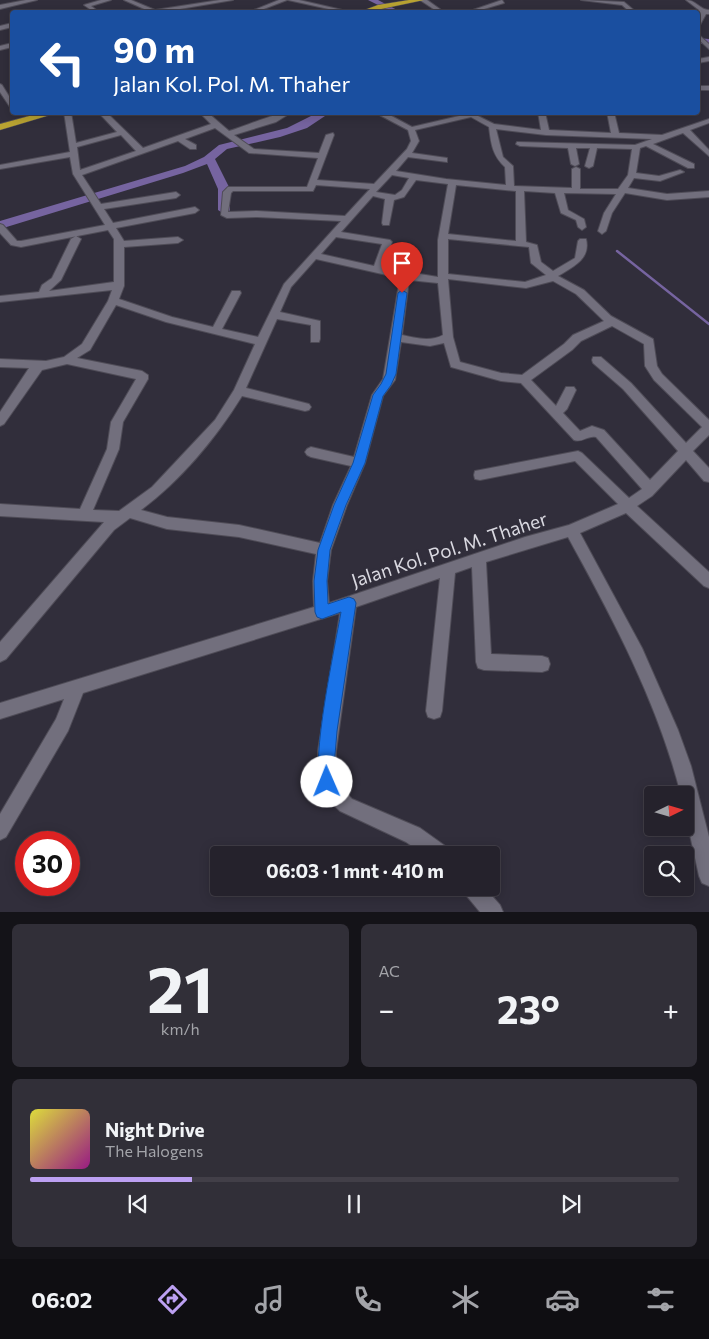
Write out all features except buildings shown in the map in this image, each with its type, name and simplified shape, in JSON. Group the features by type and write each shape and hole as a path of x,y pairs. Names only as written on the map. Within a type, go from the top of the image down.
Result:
{"highway":[{"path":"362,10 407,0"},
{"path":"387,4 422,0"},
{"path":"367,10 377,6"},
{"path":"0,122 18,115"},
{"path":"0,127 45,115"}],"street":[{"path":"0,7 34,0"},
{"path":"94,10 86,5 108,0"},
{"path":"127,0 150,10"},
{"path":"166,10 230,0"},
{"path":"257,10 284,0"},
{"path":"291,0 338,10"},
{"path":"422,0 438,10"},
{"path":"584,0 624,4 631,10"},
{"path":"689,0 706,12"},
{"path":"20,2 25,8"},
{"path":"476,10 502,2"},
{"path":"174,3 184,7"},
{"path":"202,4 209,10"},
{"path":"675,9 696,6"},
{"path":"0,86 10,103"},
{"path":"0,421 3,410 38,366 66,360 86,347 113,301 118,286 120,244 77,174 68,115"},
{"path":"104,115 142,152"},
{"path":"205,115 254,152 322,156"},
{"path":"274,115 278,118"},
{"path":"228,134 284,115"},
{"path":"0,654 109,526 152,495 219,423 239,391 288,286 406,154 415,141 411,129 384,115"},
{"path":"411,129 435,119 472,115 492,126 516,131 661,137"},
{"path":"543,115 546,133"},
{"path":"611,115 616,136"},
{"path":"520,144 636,148 661,137 709,121"},
{"path":"77,174 216,125"},
{"path":"492,126 496,149 500,158 509,166 510,188"},
{"path":"684,129 709,154"},
{"path":"0,167 74,150 121,133"},
{"path":"330,135 313,182 308,190 229,189 227,192 225,214 346,219"},
{"path":"180,139 193,147"},
{"path":"646,143 691,166"},
{"path":"572,146 576,167 576,191"},
{"path":"589,166 594,146"},
{"path":"602,231 608,213 632,175 636,148"},
{"path":"406,154 444,160"},
{"path":"389,172 452,182 520,189 622,191 658,196 709,194"},
{"path":"632,175 660,179 680,172"},
{"path":"313,182 372,190 390,198 402,196 414,177"},
{"path":"452,182 444,236 443,278 448,337 455,364 501,377 524,379 577,338 614,321"},
{"path":"680,184 684,196"},
{"path":"520,189 521,244"},
{"path":"559,190 564,211 580,219 582,227"},
{"path":"94,202 176,195"},
{"path":"386,223 387,207 390,198"},
{"path":"0,227 14,242 21,244 195,210"},
{"path":"334,234 388,242 378,270"},
{"path":"444,236 534,246 536,263 551,276 580,292 595,305 600,313 649,342 651,366 658,377 709,427"},
{"path":"42,294 46,287 56,280 76,240"},
{"path":"120,244 178,240"},
{"path":"315,256 405,276 522,285 551,276 578,260 583,241"},
{"path":"322,612 320,581 324,550 340,505 359,463 378,395 386,385 391,374 405,276"},
{"path":"0,299 118,286"},
{"path":"215,332 236,293"},
{"path":"113,301 150,314 215,332 263,342"},
{"path":"276,315 316,323 315,338"},
{"path":"396,338 434,342 448,337"},
{"path":"66,360 142,375 142,379 118,422 113,449 84,514"},
{"path":"597,360 627,386 709,477"},
{"path":"0,363 45,365"},
{"path":"524,379 578,437 592,431 600,433 650,489"},
{"path":"555,413 564,406 570,390"},
{"path":"239,391 306,407"},
{"name":"Jalan Kol. Pol. M. Thaher","path":"0,711 322,612 448,568 571,530 628,506 650,489 709,427"},
{"path":"311,452 359,463"},
{"path":"480,475 578,456 628,506 709,581"},
{"path":"0,510 125,514 167,523 239,531 324,550"},
{"path":"571,530 636,654 671,731 683,770 709,876"},
{"path":"479,559 484,662 542,664"},
{"path":"434,711 448,568"},
{"path":"349,603 327,751 327,782 330,790 346,805 413,835 428,846"},
{"path":"0,831 62,725 77,688"},
{"path":"480,896 493,912"}],"waterway":[{"path":"372,0 393,10"},
{"path":"700,41 709,42"},
{"path":"209,158 223,147 290,131 321,115"},
{"path":"0,225 189,168 209,158"},
{"path":"209,158 224,189 224,210"},
{"path":"617,251 709,324"}],"route":[{"path":"327,782 326,767 329,731 349,603 322,612 320,581 324,550 340,505 359,463 378,395 383,390 391,374 402,293"}]}
